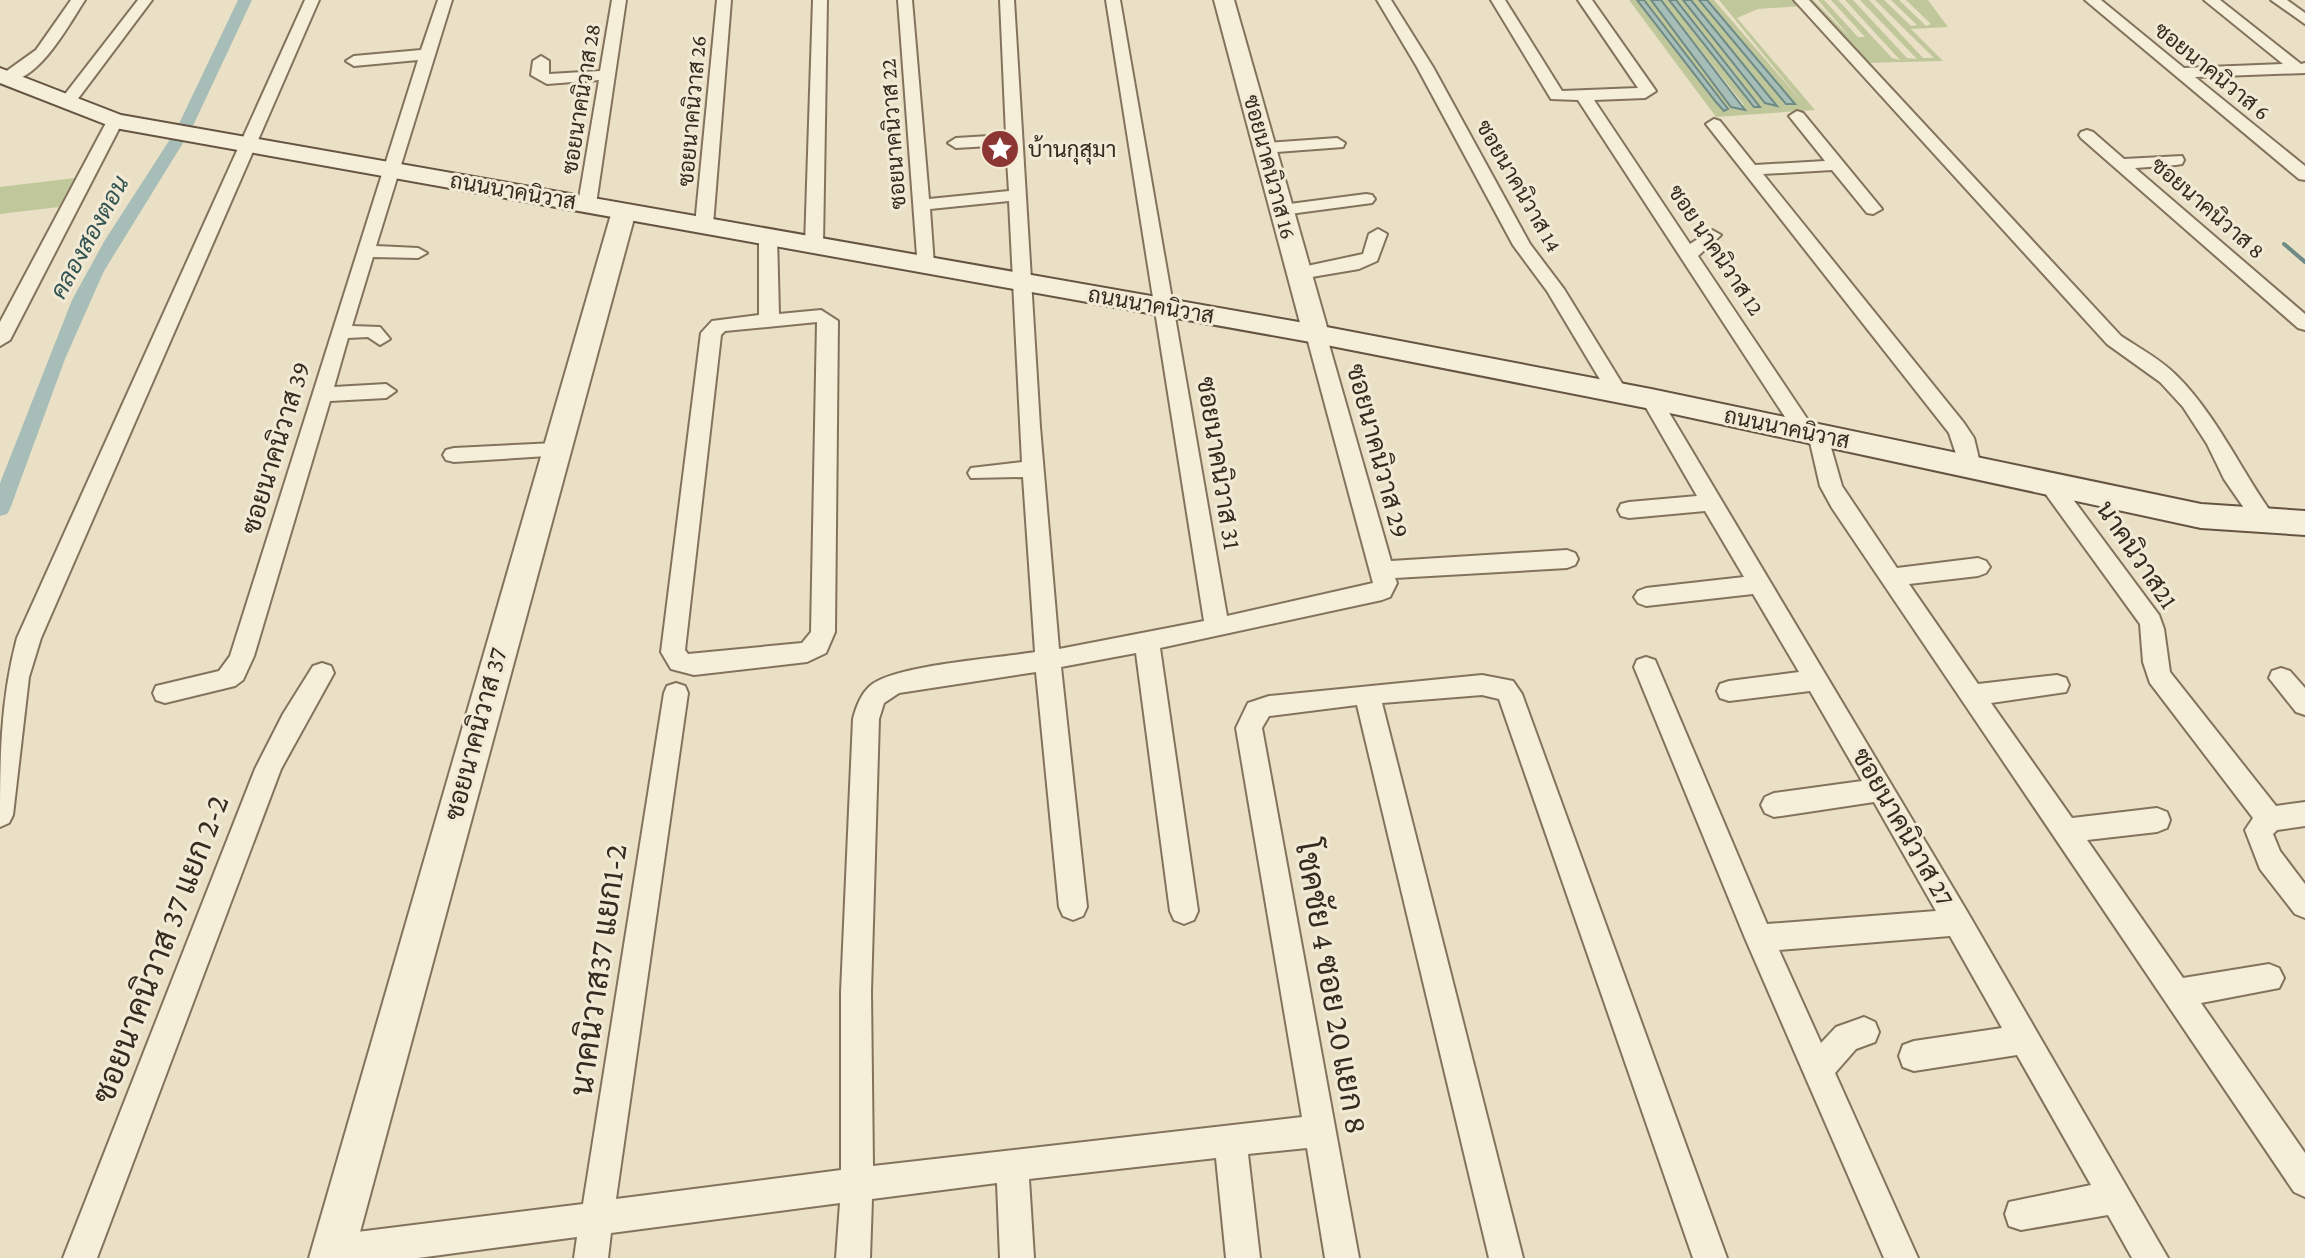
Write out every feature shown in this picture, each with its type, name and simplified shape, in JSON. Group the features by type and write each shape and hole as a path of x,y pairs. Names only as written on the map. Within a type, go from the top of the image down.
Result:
{"main road":[{"name":"ถนนนาคนิวาส","path":"8,82 68,101 115,121 1316,334 1651,399 2201,516 2305,523"}],"street":[{"path":"8,82 47,51 57,28 78,0"},
{"path":"68,101 144,1 165,0"},
{"path":"0,815 21,662 246,144 312,0"},
{"name":"ซอยนาคนิวาส 39","path":"165,693 217,683 234,673 242,656 390,169 445,0"},
{"name":"ซอยนาคนิวาส 28","path":"587,204 619,0"},
{"name":"ซอยนาคนิวาส 26","path":"704,225 724,0"},
{"path":"814,245 820,0"},
{"name":"ซอยนาคนิวาส 22","path":"905,0 925,265"},
{"path":"1007,0 1033,469 1073,907"},
{"name":"ซอยนาคนิวาส 31","path":"1113,0 1217,628"},
{"name":"ซอยนาคนิวาส 16","path":"1224,0 1316,334"},
{"name":"ซอยนาคนิวาส 14","path":"1384,0 1425,67 1522,245 1555,289 1618,393"},
{"path":"1498,0 1554,94 1563,98 1648,91 1585,0"},
{"path":"1801,0 2114,340 2167,377 2190,402 2217,442 2232,474 2265,521"},
{"name":"ซอยนาคนิวาส 6","path":"2092,0 2305,175"},
{"path":"2211,0 2301,68"},
{"path":"2278,0 2305,20"},
{"path":"354,61 428,54"},
{"path":"541,61 539,75 547,79 606,75"},
{"path":"2179,73 2301,68"},
{"name":"ซอย นาคนิวาส 12","path":"1584,97 1812,433 1831,486 1891,577 2305,1181"},
{"path":"1797,116 1873,209"},
{"path":"0,340 115,121"},
{"path":"1714,124 1957,428 1963,438 1970,467"},
{"path":"2087,135 2120,164"},
{"path":"956,143 1015,139"},
{"path":"1265,148 1337,143"},
{"name":"ซอยนาคนิวาส 8","path":"2120,164 2176,160"},
{"name":"ซอยนาคนิวาส 8","path":"2120,164 2305,324"},
{"path":"1749,170 1836,165"},
{"path":"921,205 1018,195"},
{"path":"1282,210 1366,199"},
{"name":"ซอยนาคนิวาส 37","path":"332,1255 624,211"},
{"path":"1300,273 1359,263 1371,257 1378,234"},
{"path":"1690,254 1712,235"},
{"path":"768,236 769,319"},
{"path":"365,251 418,253"},
{"path":"821,316 828,321 823,632 817,646 807,652 694,665 680,662 673,652 711,333 719,325 769,319 821,316"},
{"path":"341,332 373,331 379,333 380,339"},
{"name":"ซอยนาคนิวาส 29","path":"1316,334 1383,576"},
{"path":"321,395 386,391"},
{"name":"ซอยนาคนิวาส 27","path":"1651,399 1762,584 2151,1258"},
{"path":"454,455 555,450"},
{"path":"979,473 1033,469"},
{"name":"นาคนิวาส21","path":"2050,484 2151,622 2154,633 2153,662 2159,676 2270,819"},
{"path":"1629,510 1712,502"},
{"path":"853,1258 857,1183 856,992 869,705 883,688 897,683 1049,660 1377,594 1383,576 1567,559"},
{"path":"1891,577 1978,567"},
{"path":"1646,597 1762,584"},
{"path":"1147,641 1184,911"},
{"path":"1646,667 1759,938 1901,1258"},
{"name":"ซอยนาคนิวาส 37 แยก 2-2","path":"80,1258 268,769 287,730 322,673"},
{"path":"2281,678 2305,705"},
{"path":"1729,691 1817,680"},
{"path":"1506,1258 1367,694 1482,685 1504,688 1510,694 1710,1258"},
{"path":"1972,695 2057,685"},
{"name":"นาคนิวาส37 แยก1-2","path":"591,1258 676,693"},
{"name":"โชคชัย 4 ซอย 20 แยก 8","path":"1342,1258 1249,728 1257,710 1269,706 1367,694"},
{"path":"1774,805 1881,790"},
{"path":"2305,814 2270,819 2259,830 2259,840 2268,857 2305,905"},
{"path":"2066,831 2157,820"},
{"path":"1759,938 1958,922"},
{"path":"2176,993 2269,978"},
{"path":"1817,1070 1847,1037 1864,1032"},
{"path":"1914,1056 2025,1039"},
{"path":"332,1255 857,1183 1320,1131"},
{"path":"1230,1140 1243,1258"},
{"path":"1012,1165 1017,1258"},
{"path":"2021,1214 2116,1197"}],"green space":[{"path":"1629,0 1637,0 1724,111 1727,108 1644,0 1651,0 1731,107 1744,105 1661,0 1669,0 1754,107 1737,76 1676,0 1683,0 1765,103 1775,106 1691,0 1699,0 1786,104 1792,105 1794,103 1707,0 1714,0 1803,103 1719,0 1796,0 1802,6 1758,9 1737,18 1815,110 1716,117"},
{"path":"1804,0 1813,0 1851,38 1818,0 1824,0 1858,37 1865,37 1831,0 1838,0 1892,58 1900,60 1845,0 1853,0 1907,58 1917,59 1860,0 1869,0 1923,58 1934,58 1875,0 1884,0 1911,26 1917,25 1891,0 1899,0 1926,26 1931,24 1906,0 1928,0 1948,27 1911,29 1943,61 1864,63"},
{"path":"75,178 59,207 0,214 0,187"}],"water":[{"path":"1637,0 1644,0 1728,109 1724,111 1716,102"},
{"path":"1651,0 1661,0 1745,110 1731,107"},
{"path":"1669,0 1676,0 1760,107 1754,107"},
{"path":"1683,0 1691,0 1777,106 1765,103"},
{"path":"1699,0 1707,0 1795,104 1786,104"}],"waterway":[{"name":"คลองสองตอน","path":"0,509 81,300 113,240 183,130 212,76 245,0"},
{"path":"2284,244 2305,262"}],"place":[{"name":"บ้านกุสุมา","path":"1000,149"}]}
